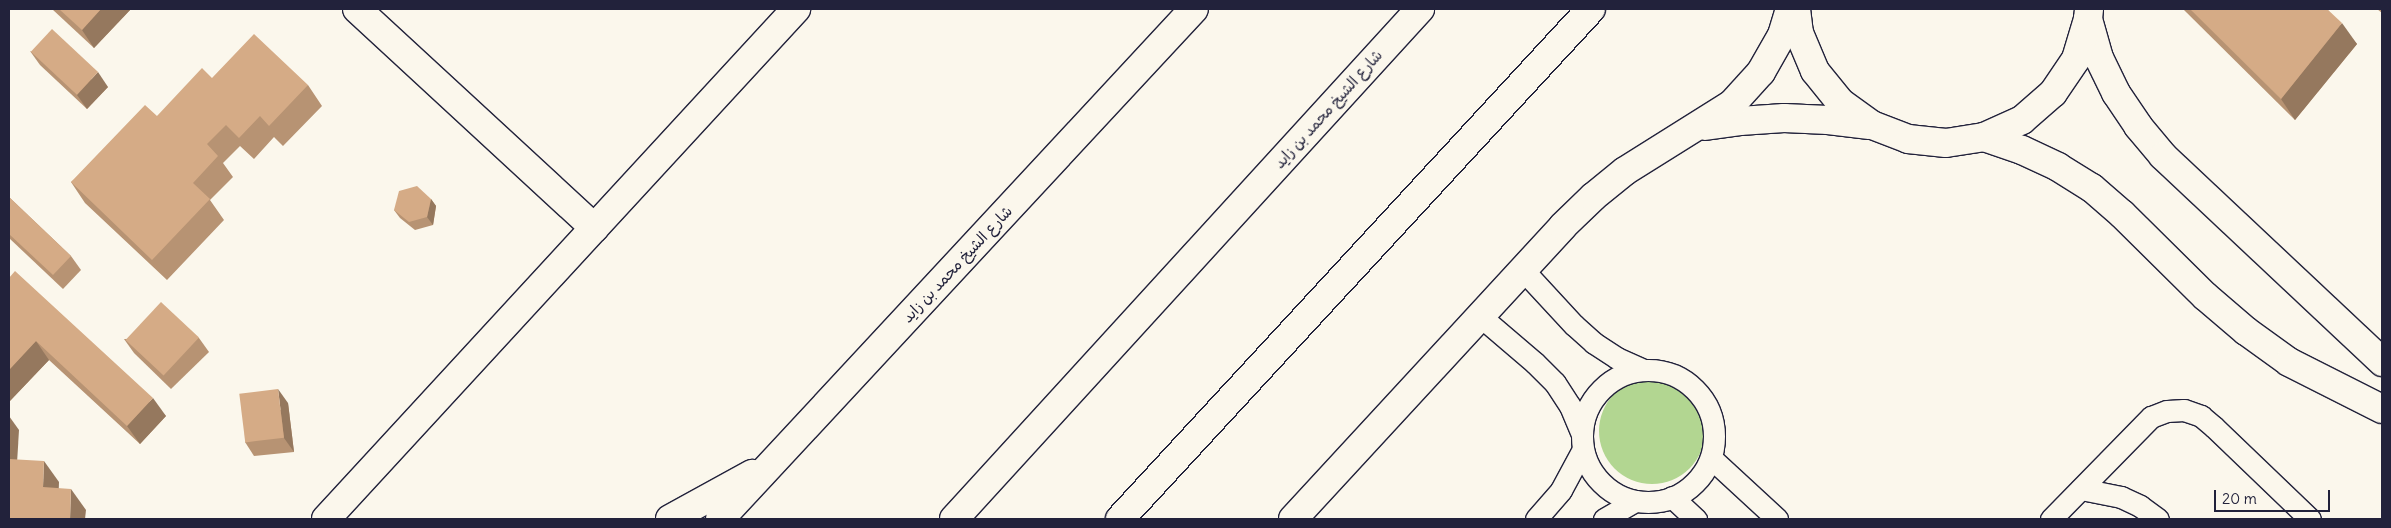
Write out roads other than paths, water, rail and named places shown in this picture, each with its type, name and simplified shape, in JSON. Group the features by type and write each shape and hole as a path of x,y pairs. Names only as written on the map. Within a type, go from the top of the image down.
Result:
{"main road":[{"path":"357,9 594,228"},
{"path":"326,519 796,9"},
{"name":"شارع الشيخ محمد بن زايد","path":"720,519 1194,9"},
{"name":"شارع الشيخ محمد بن زايد","path":"954,519 1420,9"},
{"path":"1120,519 1591,9"},
{"path":"1293,519 1563,226 1619,176 1660,148 1696,128 1732,104 1761,72 1782,35 1790,9"},
{"path":"1796,9 1799,33 1815,71 1840,102 1872,126"},
{"path":"1696,128 1740,121 1784,118 1828,120 1872,126 1908,139 1946,143 1984,137 2022,120 2053,94 2076,59 2088,14"},
{"path":"2088,14 2099,58 2116,93 2138,126 2163,156 2382,362"},
{"path":"1984,137 2022,150 2058,167 2092,188 2122,214 2206,296 2246,331 2289,362 2382,409"},
{"path":"670,519 770,464"}],"lane":[{"path":"1523,270 1574,325 1594,343 1642,369"},
{"path":"1480,316 1535,363 1555,383 1570,406 1582,442 1590,469 1601,484 1617,494 1635,501 1654,502 1672,497 1689,488 1702,475 1711,458 1715,439 1713,420 1706,402 1694,387 1678,376 1660,370 1642,369 1623,374 1606,383 1593,397 1584,414 1582,442 1561,490 1536,519"},
{"path":"2051,519 2151,417 2167,412 2184,410 2201,416 2214,427 2310,519"},
{"path":"1711,458 1776,519"},
{"path":"2081,489 2122,498 2140,506 2158,519"},
{"path":"1672,497 1696,519"},
{"path":"1604,519 1635,501"}]}
